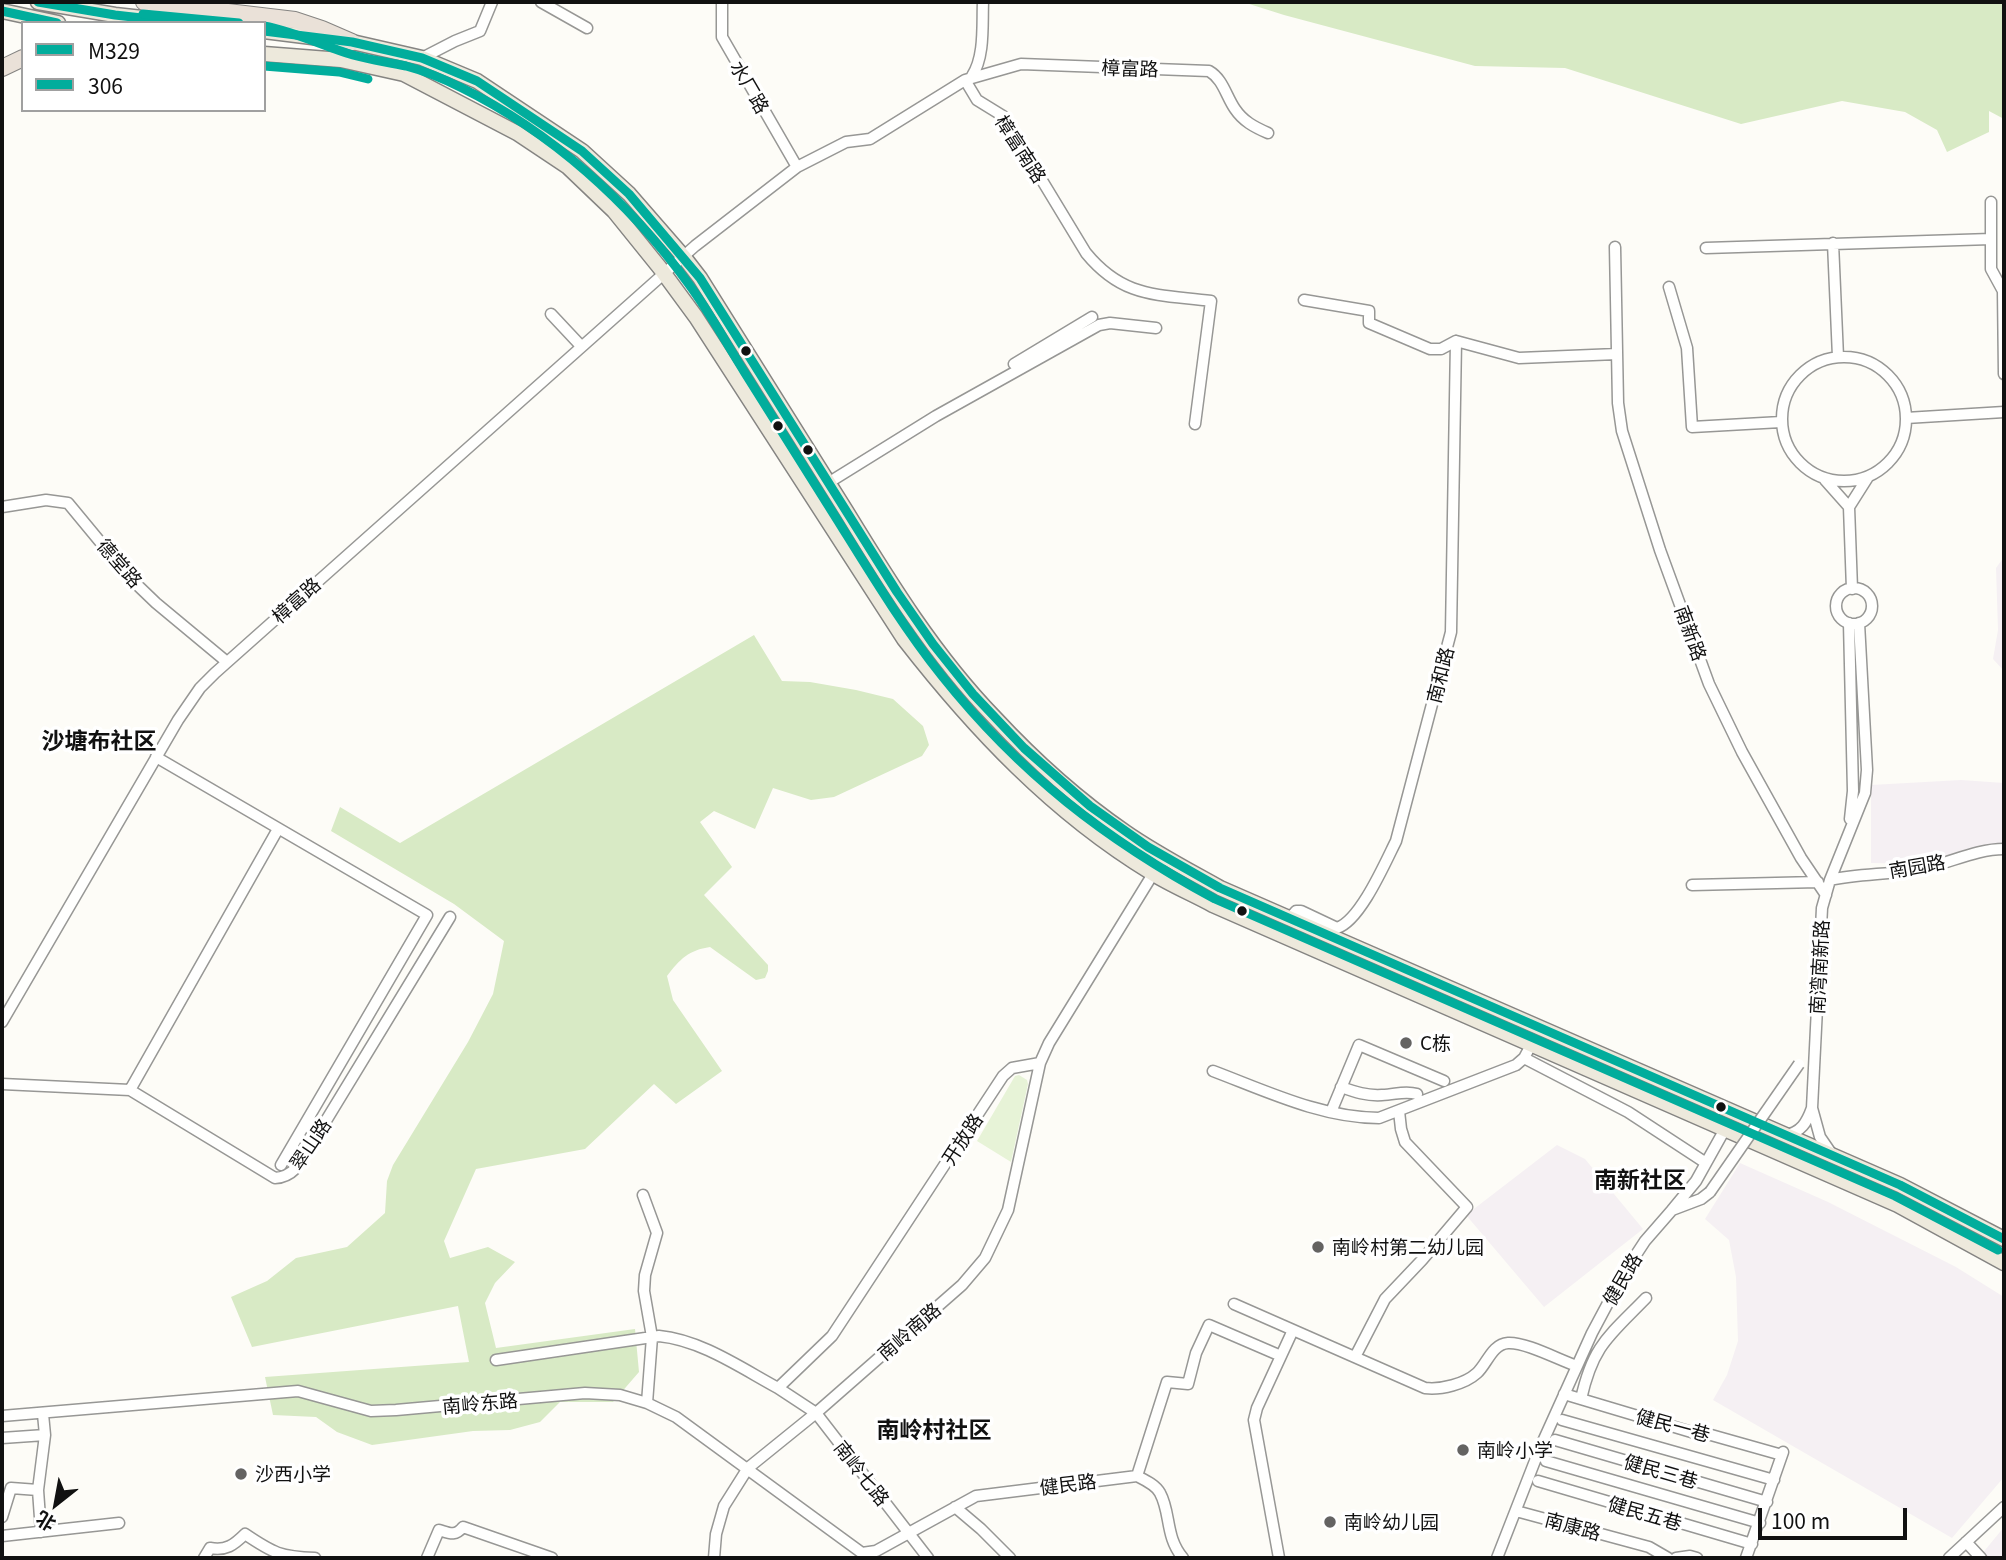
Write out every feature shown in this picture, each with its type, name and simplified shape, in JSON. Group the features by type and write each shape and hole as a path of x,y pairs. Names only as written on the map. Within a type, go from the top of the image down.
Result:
{"highway":[{"path":"144,2 221,9 295,20 352,42"},
{"path":"2,68 21,59"}],"main road":[{"path":"37,2 170,21"},
{"path":"2,11 49,21"},
{"path":"266,31 352,42 422,58 477,81 582,151 629,194 701,280 922,629 993,716 1036,759 1125,832 1220,888 1900,1185 2004,1239"},
{"path":"266,54 341,60 404,74 517,133 568,167 614,211 664,272 696,317 904,639 941,686 1023,774 1104,840 1153,873 1213,905 1528,1051 1725,1129 1898,1205 2004,1263"},
{"path":"614,211 629,194"}],"street":[{"path":"422,58 480,31 492,2"},
{"path":"541,2 587,28"},
{"name":"水厂路","path":"722,2 722,37 797,167"},
{"path":"683,256 797,167 846,142 870,139 969,78 978,67 983,2"},
{"name":"樟富路","path":"969,78 1021,64 1209,71 1218,76 1237,112 1251,125 1268,133"},
{"name":"樟富南路","path":"969,78 977,100 1003,116 1086,253 1101,272 1137,290 1211,301 1195,424"},
{"path":"1992,202 1991,269 2003,291 2004,374"},
{"path":"1706,248 1991,239"},
{"path":"1833,243 1838,357"},
{"name":"南新路","path":"1615,247 1618,403 1622,431 1660,550 1709,684 1742,752 1801,858 1826,895"},
{"name":"樟富路","path":"2,1022 189,703 227,662 683,256"},
{"path":"1669,287 1687,348 1692,428 1781,422"},
{"path":"1304,300 1369,311 1369,323 1430,349 1441,349 1456,341 1518,358 1617,352"},
{"path":"551,314 581,346"},
{"path":"826,480 1092,317"},
{"path":"826,480 1099,325 1110,323 1156,328"},
{"name":"南和路","path":"1289,919 1296,911 1301,911 1337,928 1344,926 1352,918 1381,871 1396,841 1451,632 1456,341"},
{"path":"1838,357 1861,360 1887,375 1900,392 1906,418 1898,450 1885,466 1868,477 1847,482 1824,479 1810,472 1796,459 1785,442 1781,422 1784,401 1793,382 1808,368 1838,357"},
{"path":"1906,418 2004,412"},
{"path":"1852,589 1849,507 1868,477"},
{"path":"1824,479 1849,507"},
{"name":"德堂路","path":"2,507 46,500 68,503 130,578 227,662"},
{"path":"1852,589 1864,592 1871,600 1872,607 1868,617 1854,623 1840,617 1836,606 1839,596 1852,589"},
{"name":"南湾南新路","path":"1837,1157 1826,1148 1820,1137 1812,1108 1822,908 1849,831 1853,791 1854,623"},
{"path":"156,757 427,915 281,1165"},
{"path":"130,1090 278,829"},
{"name":"南园路","path":"1830,880 1852,875 1927,868 1992,849 2004,849"},
{"path":"1040,1063 1049,1043 1164,856"},
{"path":"1692,885 1818,882"},
{"name":"翠山路","path":"2,1084 130,1090 275,1178 285,1178 296,1168 308,1150 450,917"},
{"path":"1331,1112 1359,1045 1379,1050 1432,1072 1444,1081"},
{"name":"健民路","path":"1497,1558 1564,1394 1624,1273 1645,1241 1672,1210 1701,1199 1710,1192 1799,1064 1815,1049"},
{"path":"1213,1071 1311,1107 1357,1118 1379,1118 1516,1065 1528,1051 1706,1163"},
{"name":"开放路","path":"778,1388 832,1336 1003,1076 1012,1068 1040,1063"},
{"name":"南岭南路","path":"714,1558 716,1534 724,1506 748,1468 816,1413 962,1285 985,1258 1009,1210 1040,1063"},
{"path":"1380,1095 1385,1084"},
{"path":"1341,1087 1360,1094 1380,1095 1408,1091 1417,1094"},
{"path":"1786,1135 1794,1134 1801,1128 1812,1108"},
{"path":"1355,1357 1385,1299 1467,1207 1405,1142 1399,1111"},
{"path":"1672,1210 1688,1191 1725,1129"},
{"path":"643,1195 657,1233 645,1275 644,1292 652,1337 647,1403"},
{"path":"1581,1399 1587,1370 1601,1343 1637,1314 1646,1298"},
{"path":"1234,1304 1425,1388 1437,1390 1472,1377 1480,1371 1492,1353 1508,1343 1577,1366"},
{"path":"1183,1558 1170,1532 1161,1493 1138,1476 1167,1382 1188,1384 1196,1353 1209,1325 1281,1356"},
{"path":"1279,1558 1254,1420 1293,1330"},
{"path":"496,1360 652,1337 678,1338 778,1388 816,1413"},
{"name":"南岭东路","path":"2,1416 298,1391 371,1411 584,1393 620,1395 647,1403 676,1417 858,1551 866,1553 876,1550 908,1533"},
{"name":"健民一巷","path":"1564,1394 1698,1434 1704,1433 1782,1454 1774,1480"},
{"name":"南岭七路","path":"816,1413 928,1558"},
{"path":"41,1532 38,1490 45,1435 43,1414"},
{"path":"1562,1420 1774,1480 1746,1558"},
{"path":"2,1438 45,1435"},
{"name":"健民三巷","path":"1555,1440 1767,1502"},
{"path":"1546,1461 1760,1523"},
{"name":"健民路","path":"908,1533 976,1496 1138,1476"},
{"name":"健民五巷","path":"1538,1481 1752,1544"},
{"path":"2,1517 11,1488 38,1490"},
{"path":"956,1507 1010,1558"},
{"path":"1949,1558 2004,1507"},
{"name":"南康路","path":"1516,1511 1649,1547 1668,1558"},
{"path":"2,1536 119,1523"},
{"path":"427,1558 439,1530 453,1535 463,1527 552,1558"},
{"path":"204,1558 210,1548 219,1550 230,1547 245,1534 271,1551 288,1557 315,1558"},
{"path":"1966,1542 1981,1558"},
{"path":"1676,1558 1697,1558"}],"shaded area":[{"path":"2004,557 2004,671 1993,659 1998,630 1996,568"},
{"path":"1961,780 2004,783 2004,844 1924,864 1871,863 1871,785"},
{"path":"1557,1145 1585,1159 1643,1229 1544,1307 1466,1215"},
{"path":"1740,1163 1828,1202 1956,1267 2004,1297 2004,1477 1952,1538 1713,1400 1727,1375 1738,1341 1736,1277 1729,1240 1705,1219"},
{"path":"2004,1527 2004,1558 1984,1558 1981,1555"}],"green space":[{"path":"1243,2 2004,2 2004,119 1989,111 1989,132 1947,152 1937,130 1905,112 1842,101 1741,124 1565,68 1475,66"},
{"path":"754,635 782,681 810,682 893,699 923,726 929,745 922,756 834,797 811,800 773,788 755,829 714,811 700,822 732,867 704,895 768,965 765,978 756,980 710,947 696,950 686,956 667,976 673,1000 722,1071 676,1104 654,1084 585,1149 476,1169 444,1241 450,1258 488,1247 515,1262 495,1283 485,1303 496,1348 635,1329 639,1372 613,1402 560,1402 540,1422 510,1430 473,1431 372,1445 337,1432 316,1417 273,1415 265,1377 469,1362 458,1306 252,1347 231,1297 267,1281 296,1258 347,1247 385,1213 387,1181 393,1165 468,1042 493,994 504,941 454,904 331,831 340,807 400,843"},
{"path":"1019,1075 1027,1080 1028,1084 1011,1162 977,1141 1015,1076"}],"transit line":[{"name":"M329","path":"38,2 168,21"},
{"name":"M329","path":"2,11 48,21"},
{"name":"306","path":"143,14 218,21"},
{"name":"306","path":"266,27 353,55 413,68 462,88 527,126 614,197 665,253 696,294 875,580 942,676 1002,744 1034,774 1101,828 1137,853 1215,899 1895,1196 1998,1250"},
{"name":"M329","path":"266,31 352,42 422,58 477,81 582,151 629,194 700,278 897,592 933,644 973,694 1024,748 1090,806 1148,847 1220,888 1900,1185 2004,1239"},
{"name":"306","path":"266,66 339,72 368,79"}],"place":[{"name":"C栋","path":"1406,1043"},
{"name":"南岭村第二幼儿园","path":"1318,1247"},
{"name":"南岭小学","path":"1463,1450"},
{"name":"沙西小学","path":"241,1474"},
{"name":"南岭幼儿园","path":"1330,1522"}],"district":[{"name":"沙塘布社区","path":"99,740"},
{"name":"南新社区","path":"1640,1179"},
{"name":"南岭村社区","path":"934,1429"}]}
